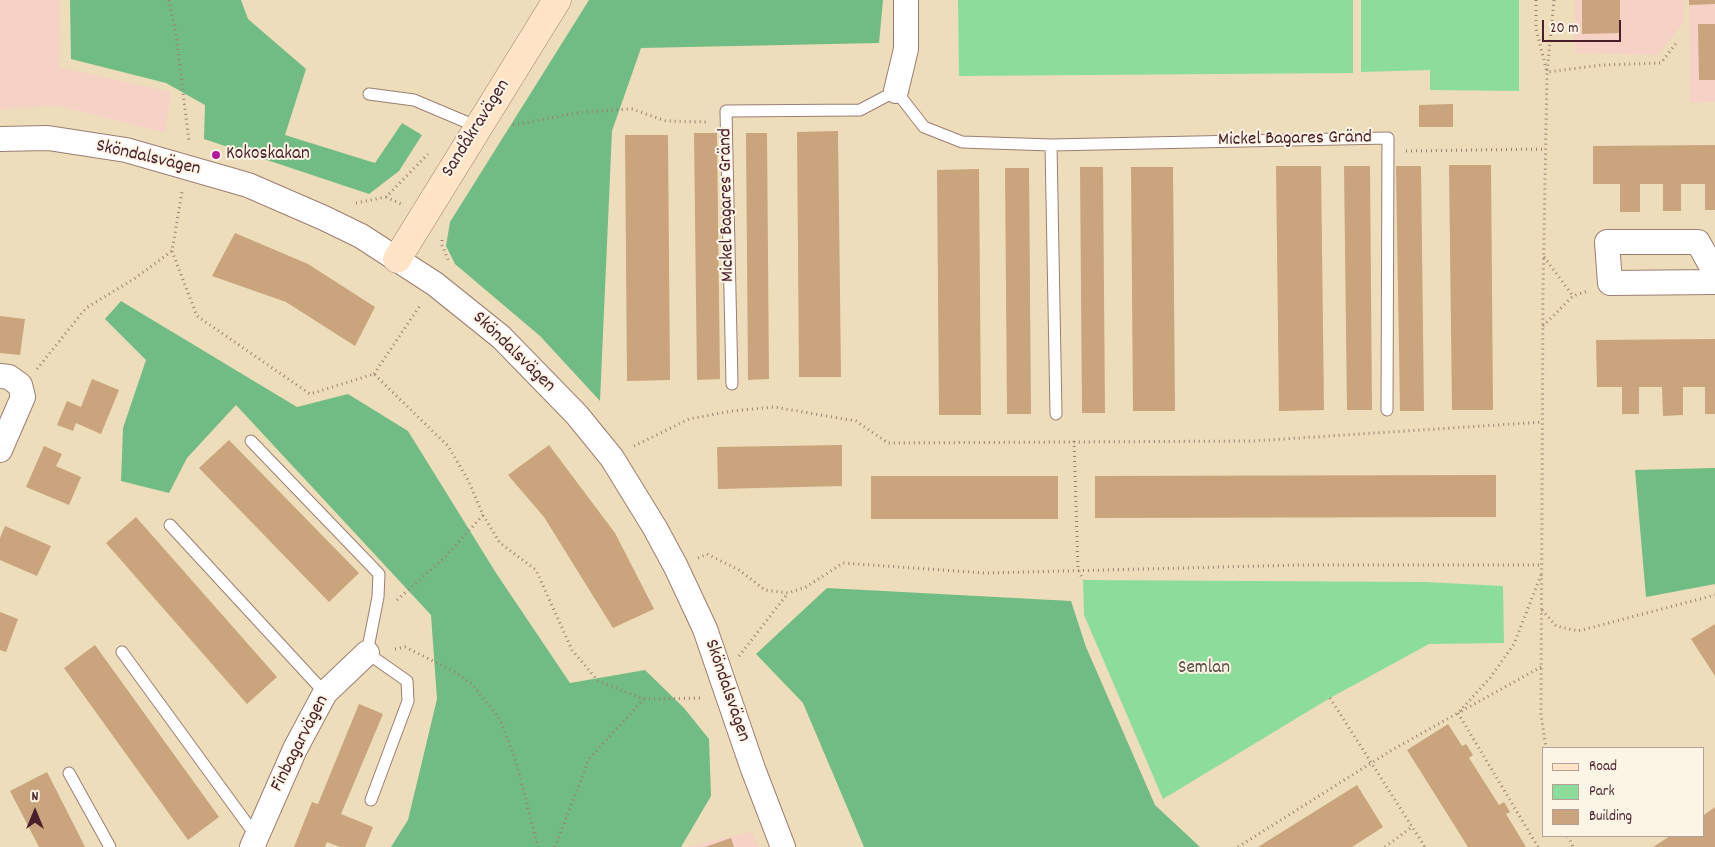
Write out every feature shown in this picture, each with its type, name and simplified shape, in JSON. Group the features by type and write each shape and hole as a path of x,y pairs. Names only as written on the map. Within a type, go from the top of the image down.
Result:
{"street":[{"name":"Sandåkravägen","path":"397,259 470,123 558,0"},
{"path":"896,91 906,49 906,0"},
{"name":"Sköndalsvägen","path":"0,139 48,138 126,150 248,185 361,236 435,284 501,337 577,415 612,458 676,567 705,629 753,770 784,847"},
{"path":"1715,273 1698,242 1607,242 1610,283 1715,282"},
{"path":"0,450 23,397 10,380"},
{"name":"Finbagarvägen","path":"254,841 295,749 325,693 367,653"}],"lane":[{"name":"Mickel Bagares Gränd","path":"732,384 726,111 860,110 896,91 924,126 962,142 1050,145 1388,138 1387,410"},
{"path":"369,94 414,100 470,123"},
{"path":"1050,145 1056,414"},
{"path":"251,441 379,574 378,597 367,653 407,681 408,702 371,800"},
{"path":"170,525 325,693"},
{"path":"122,652 254,841"},
{"path":"69,773 110,847"}],"path":[{"path":"169,0 185,96 190,147 172,251 197,316 310,394 374,374 448,446 468,480 483,515 500,543 536,570 572,650 598,681 644,699 701,699 722,678 788,593"},
{"path":"1536,0 1536,29 1547,72"},
{"path":"1546,747 1541,715 1543,326 1547,72 1554,0"},
{"path":"1547,72 1602,65 1661,63 1678,41"},
{"path":"507,126 582,112 632,109 666,121 726,123"},
{"path":"386,197 470,123"},
{"path":"1387,151 1546,149"},
{"path":"10,380 44,363 62,335 86,308 134,279 172,251"},
{"path":"1544,257 1573,296"},
{"path":"1543,326 1573,296 1610,283"},
{"path":"612,458 688,419 732,410 774,407 856,421 888,443 1253,442 1543,422"},
{"path":"1074,442 1078,569 1083,580"},
{"path":"374,621 444,558 483,515"},
{"path":"676,567 707,554 739,570 765,590 788,593 806,587 843,563 984,573 1078,569 1302,565 1542,565"},
{"path":"1458,713 1490,678 1514,644 1542,572"},
{"path":"1542,610 1556,626 1578,631 1715,595"},
{"path":"367,653 406,647 455,672 473,685 500,719 516,761 538,847"},
{"path":"1238,847 1371,763 1541,667"},
{"path":"1330,698 1425,847"},
{"path":"555,847 589,759 644,699"},
{"path":"1458,713 1538,847"},
{"path":"1385,847 1412,827"}],"shaded area":[{"path":"0,0 60,0 59,67 171,92 165,133 59,106 0,109"},
{"path":"1575,0 1683,0 1684,22 1658,55 1575,53"},
{"path":"1689,0 1715,0 1715,102 1690,103"},
{"path":"752,832 759,847 686,847"}],"green space":[{"path":"70,0 241,0 248,19 306,69 285,135 375,163 402,123 422,135 399,171 369,194 204,139 205,105 166,83 71,59"},
{"path":"589,0 883,0 879,43 641,48 612,131 600,401 540,336 455,264 446,246 450,222"},
{"path":"958,0 1353,0 1353,73 959,76"},
{"path":"1361,0 1519,0 1519,91 1430,90 1430,70 1361,72"},
{"path":"121,301 297,407 348,394 408,431 496,573 570,683 645,670 684,708 709,739 711,796 681,847 391,847 408,820 437,699 431,615 236,405 187,458 169,493 121,481 123,428 146,360 105,319"},
{"path":"1715,468 1715,584 1646,597 1635,470"},
{"name":"Semlan","path":"1083,580 1425,582 1503,586 1504,643 1429,644 1330,698 1163,799 1084,615"},
{"path":"827,588 1071,601 1086,647 1155,805 1200,847 864,847 803,703 756,654"}],"building":[{"path":"1582,0 1620,0 1620,33 1582,34"},
{"path":"1689,0 1715,0 1715,4 1689,5"},
{"path":"1698,24 1715,24 1715,80 1699,80"},
{"path":"1453,104 1453,127 1419,127 1419,105"},
{"path":"838,131 841,377 799,377 797,132"},
{"path":"694,133 717,133 720,379 697,380"},
{"path":"746,133 767,133 769,379 748,380"},
{"path":"625,135 668,135 670,380 627,381"},
{"path":"1715,145 1715,210 1705,210 1705,184 1681,184 1681,211 1663,211 1663,184 1640,184 1640,212 1620,212 1620,184 1593,184 1593,146"},
{"path":"1449,165 1491,165 1493,410 1452,410"},
{"path":"1276,166 1321,166 1324,410 1279,411"},
{"path":"1344,166 1370,166 1372,410 1347,410"},
{"path":"1396,166 1421,166 1424,411 1400,411"},
{"path":"1080,167 1103,167 1105,413 1082,413"},
{"path":"1131,167 1173,167 1175,411 1133,411"},
{"path":"1005,168 1029,168 1031,414 1007,414"},
{"path":"979,169 981,415 939,415 937,170"},
{"path":"235,233 308,264 375,307 355,346 286,302 212,276"},
{"path":"0,316 25,319 20,355 0,353"},
{"path":"1715,339 1715,414 1705,414 1705,387 1683,387 1683,415 1663,416 1662,387 1639,387 1639,414 1622,414 1622,387 1597,387 1596,340"},
{"path":"92,379 119,390 101,434 76,423 73,431 57,425 67,401 81,407"},
{"path":"229,440 359,573 329,602 199,468"},
{"path":"549,445 615,533 654,609 613,628 544,517 508,475"},
{"path":"842,445 842,486 718,489 717,447"},
{"path":"44,446 62,454 56,466 81,477 69,505 26,487"},
{"path":"1496,475 1496,517 1095,518 1095,476"},
{"path":"871,476 1058,476 1058,519 871,519"},
{"path":"136,517 277,677 247,704 106,543"},
{"path":"5,526 51,546 37,576 0,560 0,538"},
{"path":"0,612 18,619 6,652 0,650"},
{"path":"1715,624 1715,676 1691,639"},
{"path":"95,645 219,817 188,840 64,668"},
{"path":"359,704 383,714 341,814 373,827 365,847 340,847 327,842 325,847 294,847 312,802 318,804"},
{"path":"1448,724 1462,746 1466,744 1473,755 1469,758 1499,805 1504,802 1510,812 1506,814 1526,847 1468,847 1407,750"},
{"path":"47,772 85,847 39,847 10,791"},
{"path":"1357,785 1383,827 1352,847 1258,847"},
{"path":"1715,807 1715,847 1653,847 1668,837 1705,837 1705,814"},
{"path":"731,838 734,847 705,847"}],"place":[{"name":"Kokoskakan","path":"216,155"}]}
